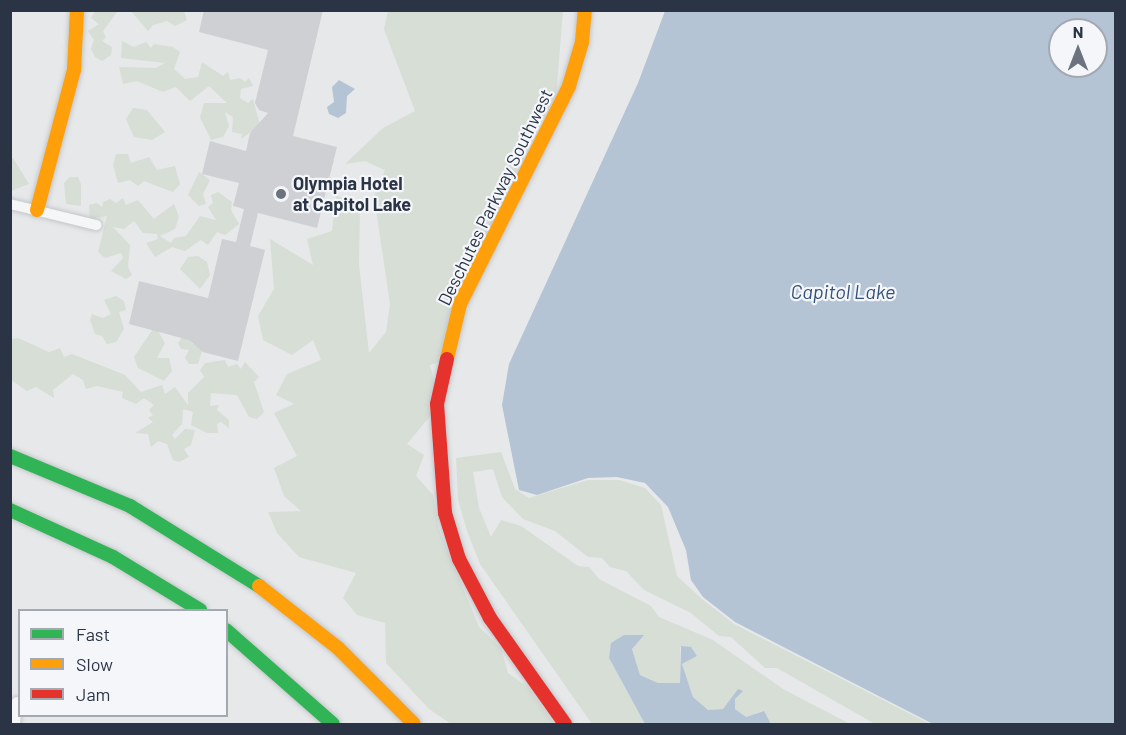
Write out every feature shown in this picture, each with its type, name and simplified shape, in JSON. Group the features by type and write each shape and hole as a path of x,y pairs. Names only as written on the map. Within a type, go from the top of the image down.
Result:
{"main road":[{"path":"37,210 74,69 77,10"},
{"name":"Deschutes Parkway Southwest","path":"565,724 489,618 459,559 445,513 437,404 460,304 569,86 582,42 585,10"},
{"path":"10,456 122,502 243,573 338,648 414,724"},
{"path":"10,510 113,557 198,609"},
{"path":"228,632 333,724"}],"street":[{"path":"10,204 96,225"},
{"path":"15,724 17,702"}],"shaded area":[{"path":"95,11 117,12 103,31 106,37 102,41 112,47 111,55 102,61 95,57 91,49 94,40 88,31 99,24 91,18"},
{"path":"131,11 184,11 187,20 175,26 167,21 153,25 148,31"},
{"path":"388,11 563,11 556,96 519,160 512,185 470,267 453,314 451,359 430,365 440,404 407,444 424,455 416,476 433,495 439,529 479,627 501,648 508,673 528,687 554,724 451,724 429,709 386,663 385,623 357,615 343,598 356,573 299,557 277,533 268,512 301,511 284,496 274,468 297,456 274,413 294,404 276,395 287,374 321,360 313,340 292,355 263,340 258,316 274,289 270,239 313,265 307,239 332,231 336,195 360,208 359,265 369,353 386,332 390,304 374,196 385,170 365,161 345,164 383,128 415,111 384,29"},
{"path":"122,41 134,47 146,42 151,48 154,44 173,47 180,52 174,69 185,79 198,77 202,62 223,76 228,72 230,80 240,78 245,82 249,78 253,86 241,89 240,98 248,103 253,99 260,125 241,139 242,134 232,132 233,117 225,112 229,126 223,137 211,140 200,117 204,103 227,103 209,86 190,101 176,87 163,92 137,81 123,84 119,67 156,68 165,63 121,58"},
{"path":"133,108 147,110 165,132 152,140 134,137 126,119"},
{"path":"116,154 128,154 131,163 149,157 157,170 175,166 180,184 173,192 144,181 138,186 130,180 118,183 113,165"},
{"path":"13,158 29,184 11,191 11,160"},
{"path":"199,172 210,180 203,194 206,204 199,206 188,195"},
{"path":"70,177 78,177 81,184 81,206 66,204 64,183"},
{"path":"218,192 232,202 231,210 239,224 225,235 217,232 208,245 201,240 185,251 172,247 155,257 146,243 158,239 157,234 143,233 134,221 124,229 113,227 130,245 128,267 132,275 126,279 111,271 123,258 121,253 105,258 98,252 107,216 90,219 89,205 97,203 102,207 103,202 110,199 116,203 123,198 126,205 138,200 154,219 174,204 179,217 175,229 160,236 171,243 174,238 186,236 200,216 216,220 208,207 213,203 211,195"},
{"path":"198,256 207,262 210,275 200,289 180,269 188,257"},
{"path":"116,296 124,301 126,310 119,312 124,329 116,342 107,344 102,336 95,334 90,320 92,314 103,318 111,314 104,300"},
{"path":"155,326 165,343 157,358 169,358 172,371 164,381 138,368 134,357"},
{"path":"183,336 192,336 191,343 203,348 198,364 189,364 185,358 189,350 181,349 178,343"},
{"path":"18,338 49,352 60,348 64,357 72,354 125,375 141,392 162,385 165,394 175,387 188,405 188,393 204,377 200,370 205,363 225,360 228,367 237,364 241,369 245,362 259,377 254,382 264,412 257,419 249,417 237,395 211,393 210,406 219,405 217,410 229,420 229,428 221,422 217,424 218,433 207,433 191,425 193,412 183,409 182,424 172,435 175,439 185,429 195,430 191,445 184,449 189,457 179,462 173,460 167,444 158,441 151,447 148,434 135,433 153,422 148,418 153,415 149,410 154,405 144,398 136,404 122,398 123,392 97,386 86,389 83,380 73,374 53,390 54,398 36,387 27,391 11,380 11,339"},
{"path":"501,452 515,489 529,498 588,480 619,480 645,488 661,505 677,576 702,599 734,624 930,724 875,724 777,668 765,668 731,637 719,636 691,613 644,590 626,571 610,567 602,558 588,557 555,531 523,519 502,497 493,469 473,472 479,508 491,537 501,520 521,526 578,566 589,567 599,579 651,606 659,617 713,640 783,689 850,724 771,724 763,711 746,717 735,709 735,699 723,709 708,710 693,697 682,664 697,656 691,648 680,647 680,683 658,683 640,675 632,649 643,635 609,658 645,724 592,724 480,564 467,531 458,500 456,458"}],"water":[{"name":"Capitol Lake","path":"665,11 1115,11 1115,724 933,724 735,622 703,597 691,580 686,550 668,507 645,483 617,477 588,478 537,495 519,490 502,405 509,364 638,83"},
{"path":"339,80 355,89 347,96 346,113 338,118 329,114 327,107 334,102 332,87"},
{"path":"624,635 644,635 632,649 640,675 658,683 680,683 681,646 691,647 697,656 682,664 693,697 708,710 723,709 738,689 743,691 735,699 735,709 746,717 764,711 771,724 645,724 609,658 611,643"}],"building":[{"name":"Olympia Hotel at Capitol Lake","path":"204,10 323,10 293,136 337,147 317,228 258,213 250,246 265,250 238,361 203,352 189,340 129,324 139,281 208,298 222,239 236,242 244,209 233,206 239,183 202,174 210,141 246,151 250,133 268,113 259,110 255,103 268,50 199,32"}],"traffic: fast":[{"path":"10,456 130,506 259,586"},
{"path":"10,510 113,557 198,609"},
{"path":"228,632 333,724"}],"traffic: slow":[{"path":"37,210 74,70 77,10"},
{"path":"447,359 460,304 569,86 582,42 585,10"},
{"path":"259,586 338,648 414,724"}],"traffic: jam":[{"path":"447,359 437,404 445,513 459,559 490,618 565,724"}],"place":[{"name":"Olympia Hotel at Capitol Lake","path":"281,194"}]}
